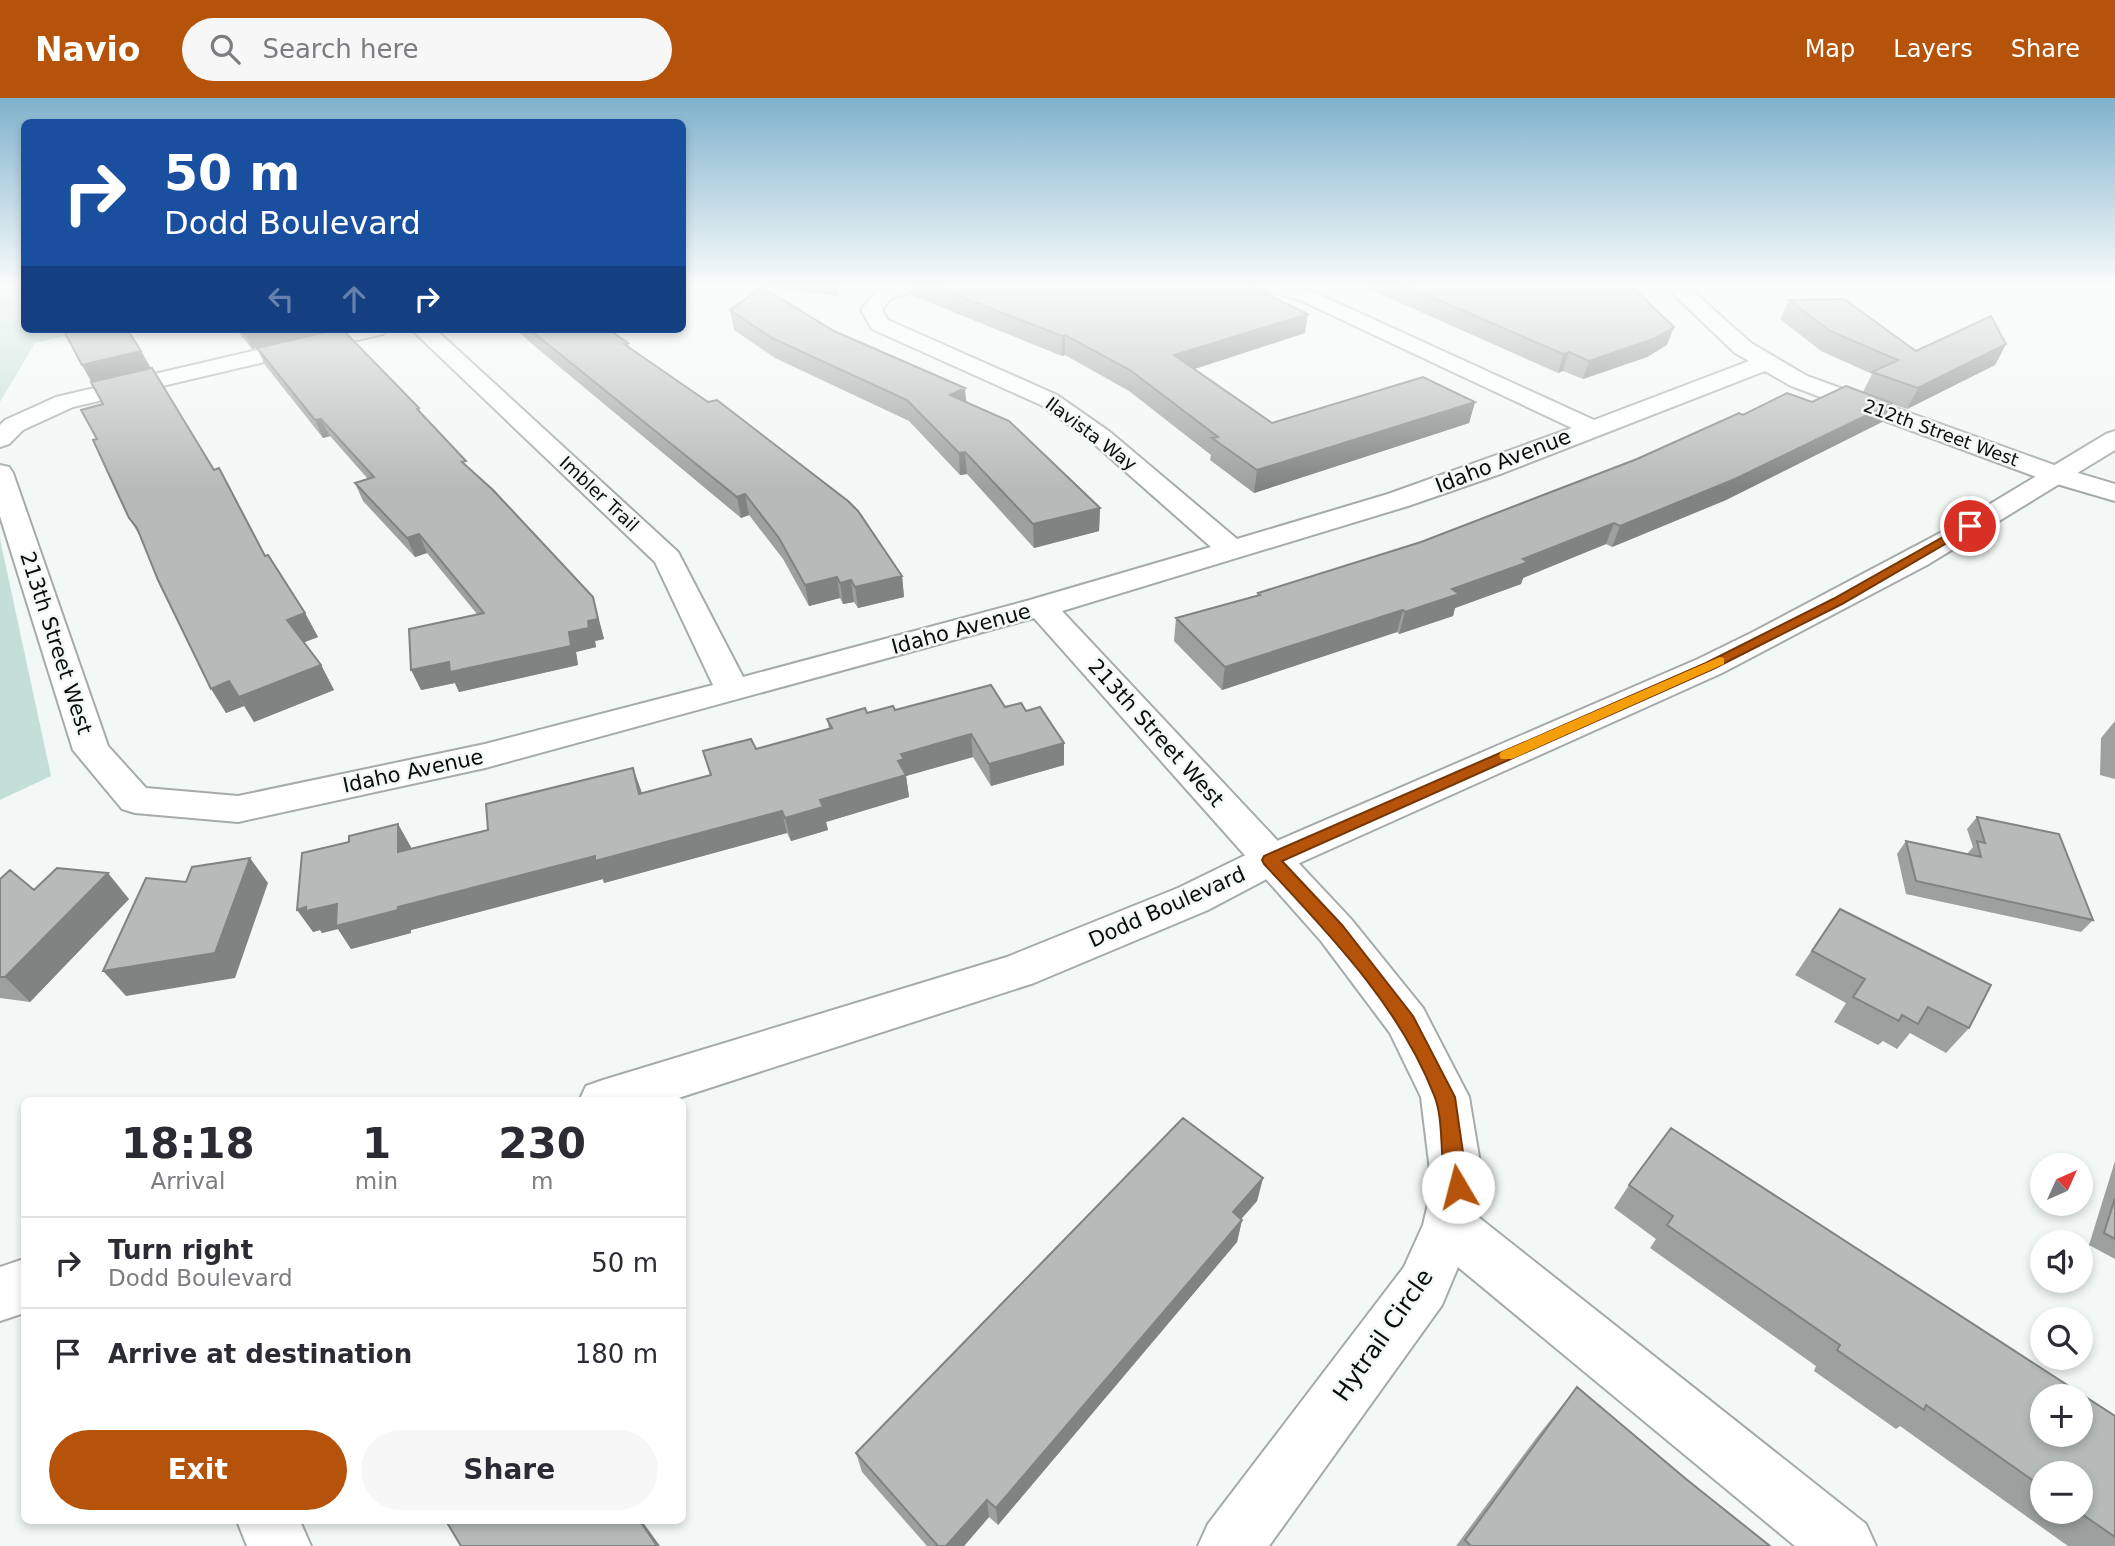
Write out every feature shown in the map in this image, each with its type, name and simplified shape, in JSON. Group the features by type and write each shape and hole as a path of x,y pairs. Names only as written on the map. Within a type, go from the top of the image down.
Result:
{"street":[{"path":"7,432 65,402 275,353"},
{"name":"Imbler Trail","path":"447,353 668,558 733,690"},
{"name":"Ilavista Way","path":"944,353 1049,400 1101,437 1232,550"},
{"path":"1429,353 1591,428"},
{"name":"212th Street West","path":"1751,353 1799,381 2059,476 2115,493"},
{"name":"Idaho Avenue","path":"135,800 238,809 485,756 733,690 1041,607 1410,496 1768,362"},
{"name":"Dodd Boulevard","path":"616,1097 1019,971 1193,899 1270,860 1722,660 1838,602 2059,476 2115,439"},
{"name":"213th Street West","path":"0,472 91,750 135,800"},
{"name":"213th Street West","path":"1041,607 1270,860"},
{"name":"Hytrail Circle","path":"1230,1546 1423,1286 1449,1226 1458,1187 1445,1097 1407,1021 1336,930 1270,860"},
{"path":"1449,1226 1844,1546"},
{"path":"0,1294 21,1287"},
{"path":"269,1524 279,1546"}],"green space":[{"path":"0,353 29,353 0,402"},
{"path":"0,539 51,776 0,800"}],"building":[{"path":"75,353 134,353 82,365"},
{"path":"261,353 365,353 466,461 462,462 493,490 593,597 598,619 588,621 589,628 569,632 571,646 450,672 449,662 411,670 409,629 484,613 419,534 407,538 355,483 374,477 321,419 315,420"},
{"path":"558,353 636,353 708,402 717,400 848,501 858,511 902,576 855,587 851,580 840,583 837,577 805,585 779,538 745,494 737,497"},
{"path":"804,353 884,353 965,388 950,395 1009,421 1100,508 1033,524 965,452 959,453 907,400"},
{"path":"1098,353 1182,353 1174,355 1272,423 1423,377 1475,402 1257,470 1212,438 1218,437 1130,370"},
{"path":"1570,353 1614,353 1589,361"},
{"path":"1881,353 1989,353 1918,388 1872,372 1898,360"},
{"path":"152,368 214,470 219,468 265,556 268,555 305,613 287,620 321,665 239,697 229,681 211,689 93,440 97,439 81,410 103,404 91,382"},
{"path":"1846,386 1892,403 1735,479 1620,526 1614,523 1523,559 1528,562 1452,589 1459,594 1225,667 1176,618 1260,595 1258,593 1421,542 1637,459 1739,413 1743,415 1787,393 1812,402"},
{"path":"991,685 1005,707 1021,703 1026,711 1040,707 1064,743 989,764 971,734 901,754 904,759 898,761 906,775 820,800 823,807 785,818 782,811 595,861 595,856 398,907 398,910 336,926 337,904 306,911 306,907 297,910 302,853 349,842 349,836 398,824 398,852 488,830 486,804 633,768 639,794 711,775 703,751 751,739 756,749 832,728 827,719 865,708 867,713 893,706 895,710"},
{"path":"1977,817 2059,834 2093,920 1916,881 1906,841 1981,857 1977,841 1985,843"},
{"path":"250,858 215,953 103,971 146,878 186,882 192,867"},
{"path":"57,868 108,873 5,977 0,977 0,879 10,870 34,890"},
{"path":"1840,909 1991,985 1969,1028 1928,1007 1918,1024 1902,1015 1899,1021 1853,997 1865,979 1812,951"},
{"path":"1183,1118 1263,1178 1233,1212 1242,1220 996,1508 987,1500 946,1546 938,1546 856,1453"},
{"path":"1671,1128 2030,1361 2030,1370 2044,1370 2066,1384 2030,1384 2030,1447 2093,1447 2093,1402 2115,1416 2115,1537 2093,1522 2093,1461 2030,1461 2030,1479 1926,1405 1924,1410 1837,1350 1840,1345 1667,1225 1673,1216 1629,1185"},
{"path":"2115,1198 2115,1239 2104,1233"},
{"path":"1577,1387 1770,1546 1471,1546 1465,1540"},
{"path":"448,1524 642,1524 657,1546 461,1546"}],"slow traffic":[{"path":"1507,755 1720,661"}],"route":[{"path":"1458,1187 1445,1097 1407,1021 1336,930 1270,860 1710,666 1838,602 1970,526"}]}
